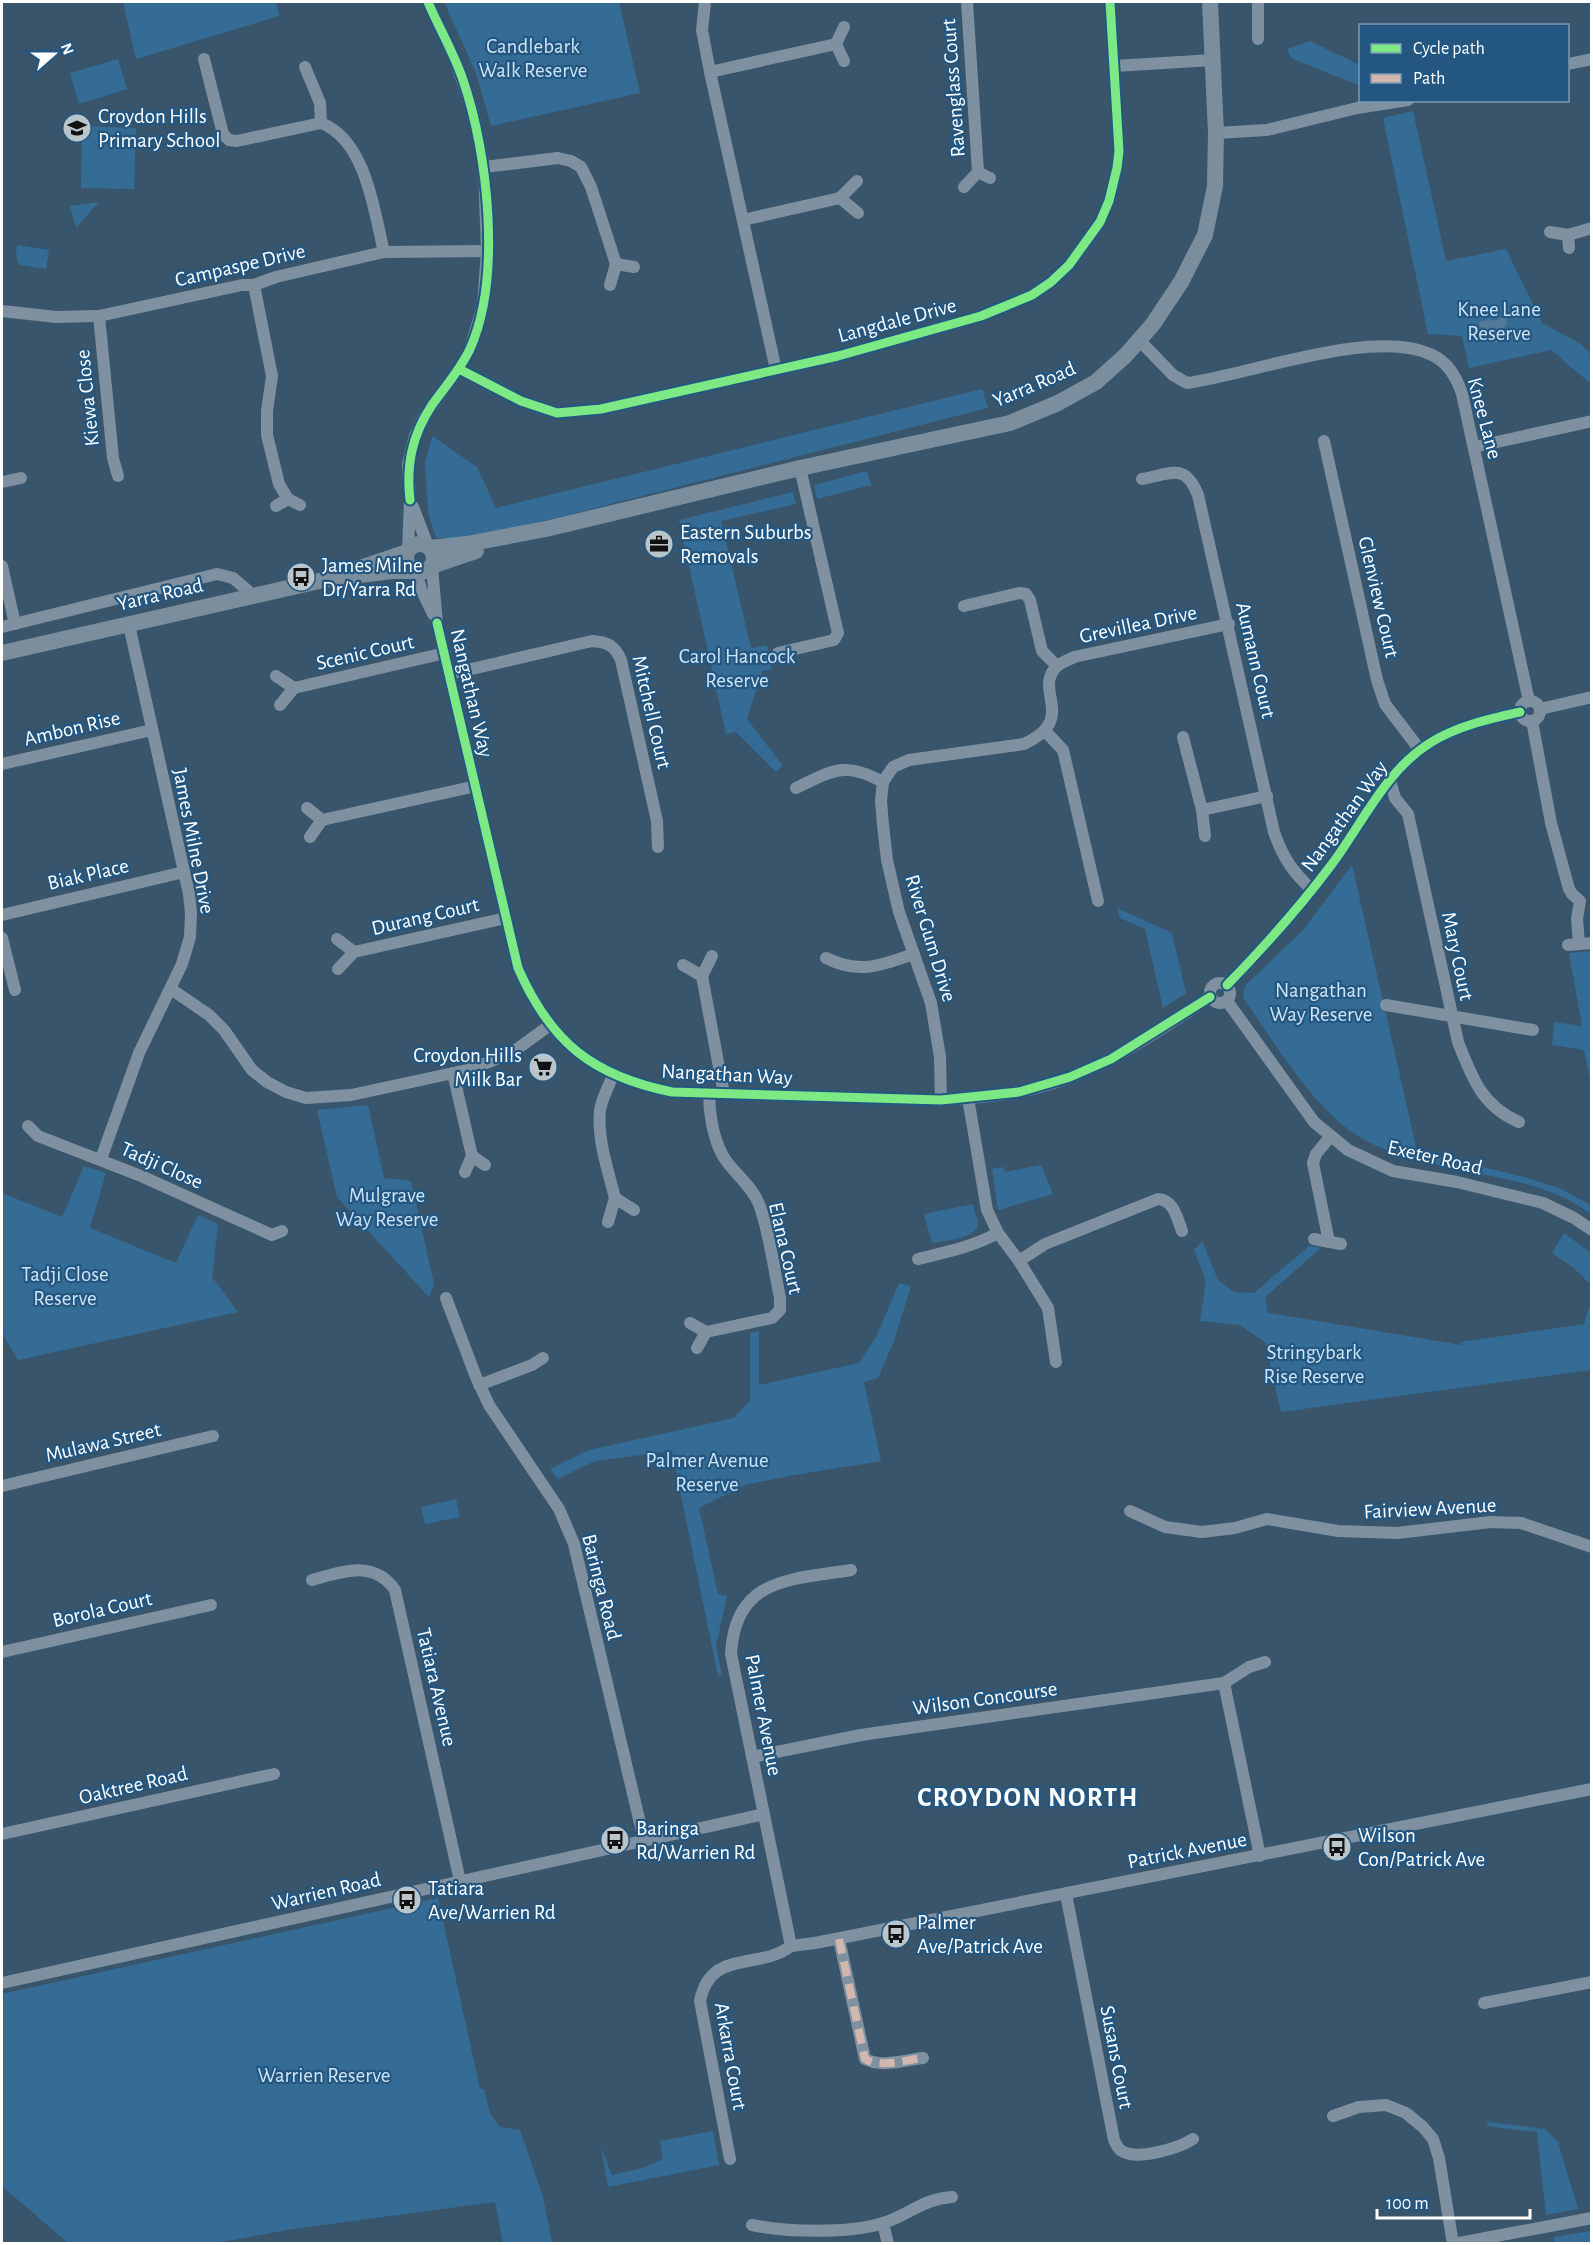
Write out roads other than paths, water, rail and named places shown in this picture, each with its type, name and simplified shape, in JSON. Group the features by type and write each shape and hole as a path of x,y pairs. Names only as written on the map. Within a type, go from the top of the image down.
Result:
{"main road":[{"name":"Yarra Road","path":"429,547 448,547 546,529 800,468 1010,423 1058,403 1096,382 1140,341 1181,282 1205,235 1215,186 1216,133 1210,2"},
{"name":"Yarra Road","path":"2,653 328,579 424,569 546,529"},
{"path":"415,545 429,547 434,555 424,569 408,565 407,551 415,545"},
{"name":"Yarra Road","path":"328,579 407,551"}],"street":[{"path":"407,551 410,500 408,464 415,436 470,349 483,306 487,251 484,167 472,108 456,60 428,2"},
{"path":"705,2 702,30 710,72 776,370"},
{"name":"Ravenglass Court","path":"964,187 978,172 967,2"},
{"name":"Langdale Drive","path":"459,369 521,401 557,413 601,409 837,356 981,316 1032,295 1051,282 1085,246 1100,222 1109,201 1119,151 1110,2"},
{"path":"1258,2 1258,39"},
{"path":"836,44 844,27"},
{"path":"710,72 836,44"},
{"path":"836,44 844,61"},
{"path":"204,59 223,134 229,140 237,141 321,123 330,126 345,142 355,154 364,172 384,252"},
{"path":"1569,64 1592,59"},
{"path":"1114,66 1213,60"},
{"path":"305,67 320,103 321,123"},
{"path":"1216,133 1267,130 1357,108 1395,102"},
{"path":"484,167 558,158 571,160 581,167 591,187 616,264 610,285"},
{"name":"Ravenglass Court","path":"978,172 990,178"},
{"path":"743,220 840,198 857,182"},
{"path":"840,198 858,213"},
{"path":"1551,232 1569,242 1592,228"},
{"name":"Campaspe Drive","path":"2,311 56,317 99,316 242,285 254,285 276,277 384,252 487,251"},
{"path":"616,264 634,267"},
{"path":"254,285 272,376 267,411 267,435 279,484 288,499 300,505"},
{"name":"Kiewa Close","path":"99,316 113,458 118,476"},
{"name":"Knee Lane","path":"1140,341 1173,375 1187,383 1357,348 1393,346 1414,349 1433,355 1442,362 1458,381 1530,701"},
{"path":"1474,447 1592,421"},
{"name":"Glenview Court","path":"1324,441 1377,680 1385,704 1420,750"},
{"path":"778,653 834,640 838,633 800,468"},
{"name":"Aumann Court","path":"1142,480 1176,473 1186,474 1193,481 1229,624 1274,832 1284,858 1292,870 1312,890"},
{"path":"2,482 21,478"},
{"path":"276,506 288,499"},
{"path":"410,500 429,547"},
{"path":"2,566 15,624"},
{"name":"Nangathan Way","path":"424,569 518,968 532,1000 550,1025 577,1052 613,1075 640,1086 672,1092 941,1100 1019,1092 1070,1077 1111,1059 1210,996"},
{"path":"2,627 217,574 233,578 254,596"},
{"path":"796,788 842,770 855,770 883,782 893,767 909,760 1024,744 1045,731 1051,723 1054,710 1049,686 1050,678 1057,666 1042,651 1030,600 1026,594 1019,593 964,606"},
{"name":"Grevillea Drive","path":"1057,666 1074,657 1229,624"},
{"name":"James Milne Drive","path":"100,1159 136,1061 171,989 190,937 191,913 184,872 129,625"},
{"name":"Mitchell Court","path":"450,674 592,641 614,646 621,660 657,820 658,847"},
{"name":"Scenic Court","path":"280,705 294,688 445,653"},
{"name":"Scenic Court","path":"276,676 294,688"},
{"path":"1540,709 1592,697"},
{"path":"1530,701 1538,704 1540,709 1538,718 1532,721 1523,718 1520,712 1522,706 1530,701"},
{"name":"Nangathan Way","path":"1227,985 1312,890 1390,780 1420,750 1454,731 1485,720 1520,712"},
{"path":"1532,721 1559,852 1569,889 1586,902 1577,919 1579,944"},
{"name":"Ambon Rise","path":"2,764 152,730"},
{"path":"1045,731 1063,750 1098,901"},
{"path":"1183,737 1202,810 1205,836"},
{"name":"Mary Court","path":"1390,780 1395,798 1408,814 1452,1016 1469,1071 1482,1094 1495,1109 1519,1122"},
{"name":"River Gum Drive","path":"883,782 881,800 887,860 899,912 931,1003 940,1057 941,1100"},
{"path":"310,837 322,820 476,786"},
{"path":"1202,810 1267,796"},
{"path":"307,808 322,820"},
{"name":"Biak Place","path":"2,915 184,872"},
{"name":"Durang Court","path":"339,969 354,952 506,918"},
{"path":"2,938 15,990"},
{"name":"Durang Court","path":"337,939 354,952"},
{"path":"826,958 843,966 858,968 882,964 914,954"},
{"path":"712,956 702,976 724,1094"},
{"path":"683,965 702,976"},
{"path":"1220,982 1227,985 1231,993 1227,1001 1217,1003 1210,996 1210,990 1220,982"},
{"path":"171,989 209,1015 224,1030 252,1070 267,1082 286,1092 306,1098 351,1095 472,1069 502,1057 525,1044 550,1025"},
{"name":"Exeter Road","path":"1227,1001 1314,1122 1330,1137 1360,1157 1388,1169 1420,1177 1477,1186 1543,1203 1574,1218 1592,1230"},
{"path":"1386,1005 1533,1030"},
{"path":"453,1073 472,1156 465,1172"},
{"path":"608,1222 615,1198 603,1147 600,1108 613,1075"},
{"name":"Elana Court","path":"706,1332 771,1318 780,1310 780,1298 759,1204 749,1186 723,1156 715,1135 709,1093"},
{"path":"968,1098 987,1210 998,1233 1019,1261 1048,1308 1056,1362"},
{"name":"Tadji Close","path":"28,1126 38,1136 100,1159 272,1235 282,1231"},
{"path":"1314,1239 1335,1243 1312,1163 1316,1154 1330,1137"},
{"path":"472,1156 485,1165"},
{"path":"615,1198 634,1210"},
{"path":"1019,1261 1045,1244 1151,1200 1164,1200 1172,1206 1182,1231"},
{"path":"918,1259 979,1244 998,1233"},
{"name":"Baringa Road","path":"446,1298 479,1385 503,1428 559,1509 574,1544 644,1840"},
{"path":"690,1323 706,1332 697,1348"},
{"path":"479,1385 532,1365 543,1358"},
{"name":"Mulawa Street","path":"2,1485 213,1436"},
{"name":"Fairview Avenue","path":"1130,1511 1166,1527 1202,1532 1235,1528 1267,1519 1338,1531 1397,1533 1491,1522 1521,1523 1592,1547"},
{"name":"Tatiara Avenue","path":"312,1580 348,1571 364,1570 377,1573 395,1590 460,1881"},
{"name":"Palmer Avenue","path":"790,1946 731,1654 732,1634 739,1614 752,1597 769,1586 851,1570"},
{"name":"Borola Court","path":"2,1652 211,1605"},
{"name":"Wilson Concourse","path":"752,1756 861,1735 1224,1683 1249,1667 1265,1662"},
{"path":"1224,1683 1260,1856"},
{"name":"Oaktree Road","path":"2,1834 274,1774"},
{"name":"Patrick Avenue","path":"790,1946 839,1939 1592,1790"},
{"name":"Warrien Road","path":"2,1983 764,1814"},
{"name":"Susans Court","path":"1066,1894 1114,2140 1120,2150 1129,2154 1139,2154 1181,2146 1193,2139"},
{"path":"839,1939 865,2059 873,2063 882,2063 923,2058"},
{"name":"Arkarra Court","path":"730,2159 700,2001 701,1993 713,1974 723,1966 776,1955 790,1946"},
{"path":"1484,2003 1592,1982"},
{"path":"1333,2116 1359,2107 1386,2105 1406,2113 1424,2127 1433,2139 1439,2158 1454,2244 1495,2240 1592,2218"},
{"path":"752,2225 774,2230 852,2229 883,2223 916,2206 938,2198 952,2197"},
{"path":"883,2223 888,2244"}],"place":[{"name":"Croydon Hills Primary School","path":"77,128"},
{"name":"Eastern Suburbs Removals","path":"659,544"},
{"name":"James Milne Dr/Yarra Rd","path":"301,577"},
{"name":"Croydon Hills Milk Bar","path":"543,1067"},
{"name":"Baringa Rd/Warrien Rd","path":"615,1840"},
{"name":"Wilson Con/Patrick Ave","path":"1337,1847"},
{"name":"Tatiara Ave/Warrien Rd","path":"407,1900"},
{"name":"Palmer Ave/Patrick Ave","path":"896,1934"}],"district":[{"name":"CROYDON NORTH","path":"1028,1797"}],"park label":[{"name":"Candlebark Walk Reserve","path":"533,58"},
{"name":"Knee Lane Reserve","path":"1499,321"},
{"name":"Carol Hancock Reserve","path":"737,668"},
{"name":"Nangathan Way Reserve","path":"1321,1002"},
{"name":"Mulgrave Way Reserve","path":"387,1207"},
{"name":"Tadji Close Reserve","path":"65,1286"},
{"name":"Stringybark Rise Reserve","path":"1314,1364"},
{"name":"Palmer Avenue Reserve","path":"707,1472"},
{"name":"Warrien Reserve","path":"324,2075"}]}
